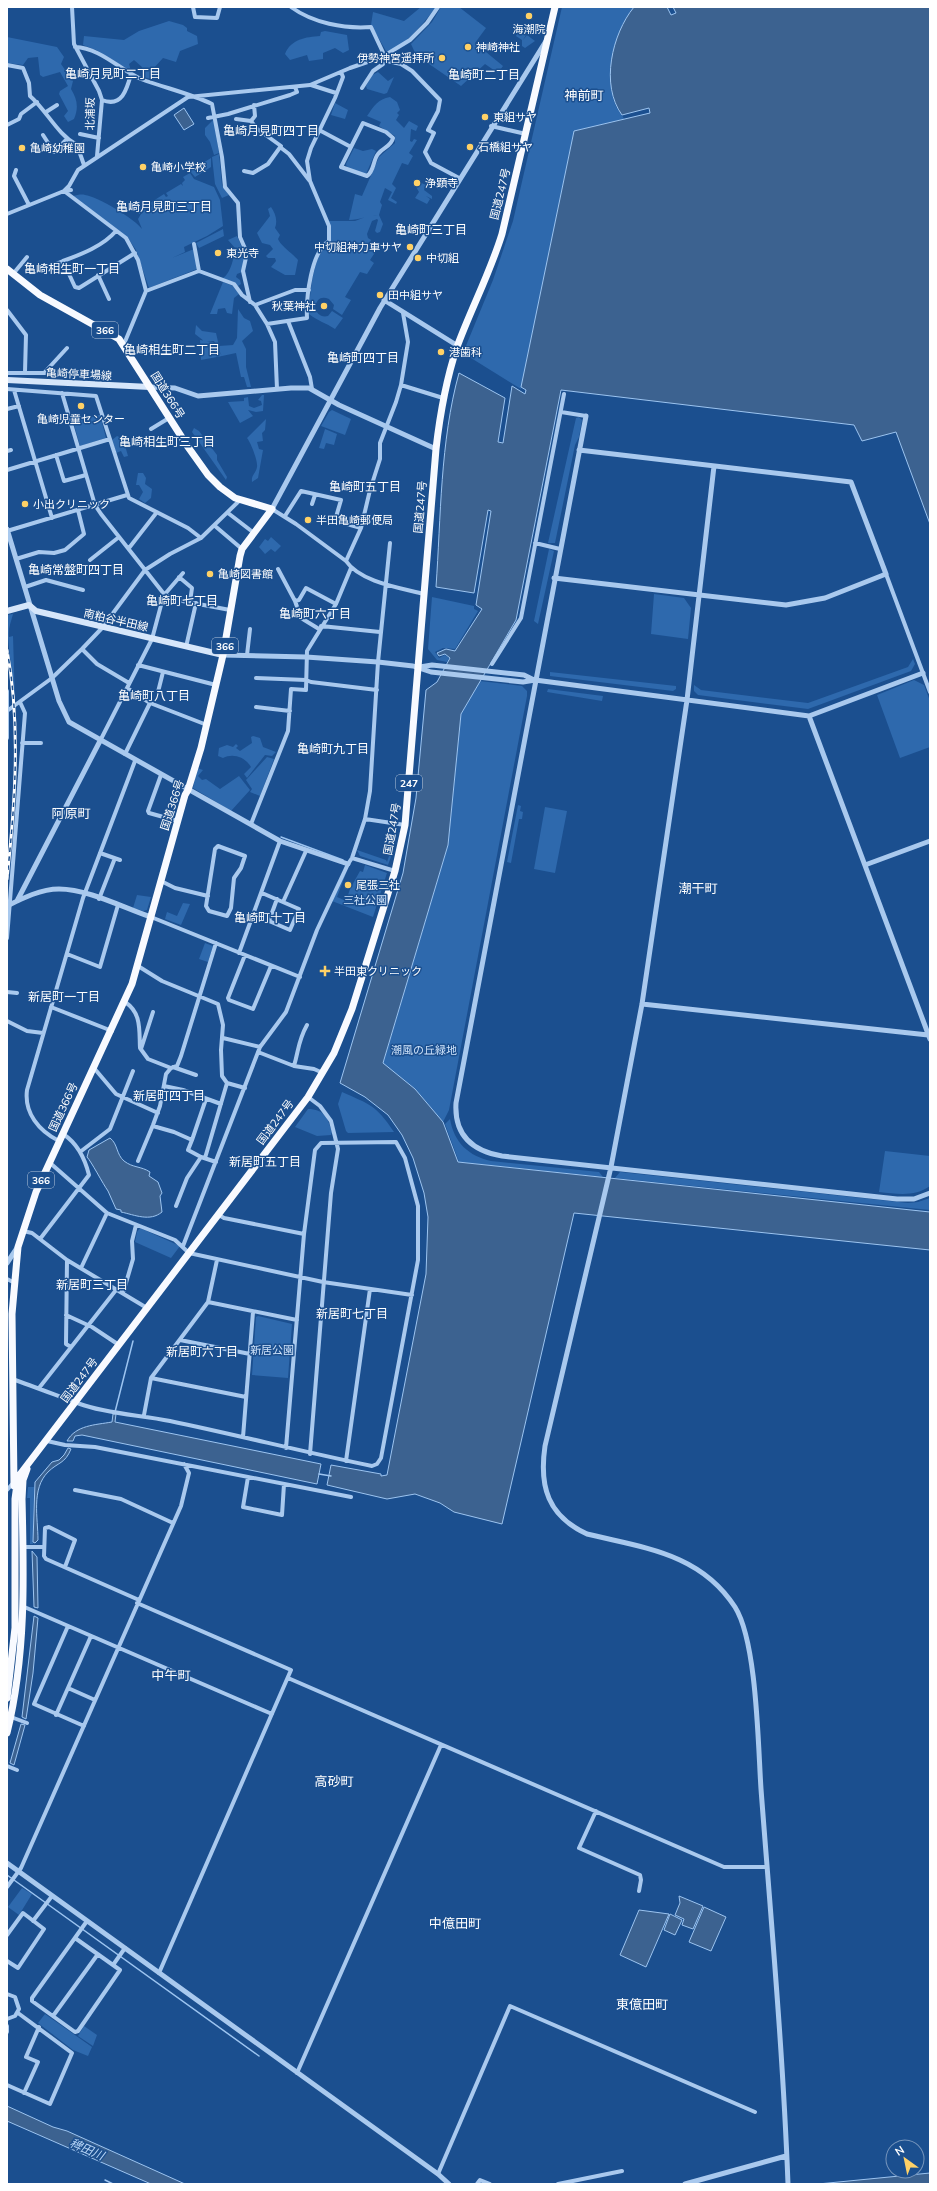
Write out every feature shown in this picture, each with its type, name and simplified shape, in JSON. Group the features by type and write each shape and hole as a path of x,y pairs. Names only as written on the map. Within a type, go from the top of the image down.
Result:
{"highway":[{"name":"国道247号","path":"13,1477 28,1465 47,1441 308,1097 323,1073 343,1033 352,1010 395,872 404,825 419,667 436,449 443,398 458,346 496,252 526,134 555,7"},
{"name":"国道366号","path":"7,269 40,295 115,335 124,344 169,418 208,475 226,492 240,500 272,509 242,549 223,655 207,725 188,790 185,795 138,966 125,1002 112,1031 36,1192 18,1247 15,1283 12,1379 12,1462 13,1477 18,1499"},
{"name":"国道247号","path":"19,1606 18,1499 28,1465"},
{"name":"国道247号","path":"7,1732 11,1717 9,1696 12,1664 27,1547 18,1499"}],"main road":[{"name":"亀崎停車場線","path":"7,380 150,387"},
{"name":"南粕谷半田線","path":"29,605 36,611 102,628 223,655"},
{"path":"7,612 29,605"}],"street":[{"name":"北浦坂","path":"72,7 72,35 75,47 99,91 102,100 97,156"},
{"path":"193,7 195,17 216,18 220,7"},
{"path":"291,7 306,16 344,27 371,27 383,57 383,64 373,71 362,88"},
{"path":"64,191 69,186 78,170 84,165 181,99 193,95 310,85 383,57 418,34 438,7"},
{"path":"424,594 351,568 346,561 285,516 272,509 384,300 491,126 548,38"},
{"path":"75,47 91,49 131,74 193,95 212,104 225,186 238,203 240,237 247,253 243,271 250,302"},
{"path":"383,57 387,61 401,64 412,71 440,100 438,111 428,130 434,133 425,152 431,163 459,178"},
{"path":"7,65 23,68 29,83 30,96 46,112 67,139 77,145 84,165"},
{"path":"267,324 307,318 309,290 316,256 322,245 329,241 331,234 310,181 307,167 308,156 336,98 336,93 343,77 341,72"},
{"path":"102,100 106,102 121,99 126,93 131,74"},
{"path":"310,85 336,93"},
{"path":"208,118 290,95 297,92 295,87"},
{"path":"7,125 19,119 21,114 36,102"},
{"path":"46,112 57,105"},
{"path":"251,121 255,116 254,105"},
{"path":"236,119 251,121 256,128 281,146 280,148 289,154 310,181"},
{"path":"363,123 386,132 393,138 390,146 379,153 371,172 367,176 341,167 351,147 363,123"},
{"path":"491,126 526,134"},
{"path":"321,131 351,147"},
{"path":"80,134 99,138"},
{"path":"43,135 54,152 67,139"},
{"path":"244,171 253,173 268,164 280,148"},
{"path":"16,170 14,176 29,205"},
{"path":"7,214 64,191 71,190"},
{"path":"64,191 126,238 135,253 146,291 124,344"},
{"path":"49,267 88,251 116,231"},
{"path":"194,244 199,272"},
{"path":"63,261 77,289 135,253"},
{"path":"13,274 27,257"},
{"path":"146,291 199,272 234,284 254,305 267,324 275,342 277,389"},
{"path":"98,275 109,299"},
{"path":"254,305 294,290 309,290"},
{"path":"384,300 458,346"},
{"path":"7,310 26,335 25,372"},
{"path":"346,561 361,528 370,490 380,459 380,443 401,385 408,342 403,313"},
{"path":"288,321 310,377 312,389"},
{"path":"45,372 67,348"},
{"path":"7,373 63,373"},
{"path":"401,385 443,398"},
{"path":"150,387 175,388 198,396 277,389 312,389 339,405 436,449"},
{"path":"7,389 96,396 129,498 188,528 201,538"},
{"path":"14,390 52,518"},
{"path":"62,393 95,505 119,537 165,594 172,600 230,610"},
{"path":"492,664 521,618 564,394"},
{"path":"7,409 18,406"},
{"path":"561,412 586,416 554,578 456,1103 457,1119 467,1140 479,1150 486,1153 898,1199 914,1199 930,1193"},
{"path":"152,429 169,418"},
{"path":"7,470 110,439"},
{"path":"579,450 851,482 930,692"},
{"path":"56,456 64,481 86,475"},
{"path":"714,466 687,700 642,1004 611,1167 542,1464 545,1489 556,1512 575,1529 587,1534 667,1555 693,1565 715,1584 735,1607 746,1636 753,1682 788,2183"},
{"path":"285,516 301,491 341,500 336,517 347,524 361,528"},
{"path":"127,495 7,530 62,710 69,722 135,761 280,841 348,864"},
{"path":"312,504 315,495"},
{"path":"8,710 52,678 82,649 102,628 145,570 170,554 201,538 240,500"},
{"path":"16,559 39,552 60,552 75,543 84,534 78,510"},
{"path":"129,548 156,512"},
{"path":"228,513 254,534"},
{"path":"214,526 242,549"},
{"path":"90,560 119,537"},
{"path":"183,1246 260,1047 286,1012 317,930 352,858 365,819 370,791 380,632 387,582 390,543"},
{"path":"535,543 560,549"},
{"path":"251,824 288,731 291,689 306,690 306,656 320,627 336,604 351,568"},
{"path":"278,569 295,600 301,618 320,627 380,632"},
{"path":"17,901 152,639 165,594 183,573"},
{"path":"554,578 772,604 799,604 825,598 886,574"},
{"path":"179,577 192,588 190,602"},
{"path":"25,587 46,580 84,590"},
{"path":"295,600 299,600 306,588 336,604"},
{"path":"186,647 196,604"},
{"path":"247,655 250,629"},
{"path":"82,649 97,664 128,685 150,703 207,725"},
{"path":"223,655 306,656 419,667 435,666 524,676 535,680 809,716 923,673"},
{"path":"138,665 216,685"},
{"path":"419,667 434,672 485,678 523,682 535,680"},
{"path":"158,692 163,672"},
{"path":"256,678 306,680 311,682 377,690"},
{"path":"7,691 7,738"},
{"path":"7,938 8,905 22,770 22,743 25,713 20,702"},
{"path":"125,754 150,703"},
{"path":"256,707 290,711"},
{"path":"642,1004 929,1037 809,716"},
{"path":"22,743 41,743"},
{"path":"40,1239 89,1175 85,1160 70,1139 61,1137 35,1122 29,1112 26,1101 27,1090 84,894 135,761"},
{"path":"161,775 148,811 149,813 178,821"},
{"path":"365,819 404,825"},
{"path":"239,953 280,841"},
{"path":"865,865 930,842"},
{"path":"216,847 244,854 245,856 241,868 234,878 229,915 225,916 207,909 208,896 216,847"},
{"path":"283,902 306,850"},
{"path":"100,852 120,860"},
{"path":"99,899 115,858"},
{"path":"352,858 395,872"},
{"path":"161,881 175,888 208,896"},
{"path":"8,905 43,891 67,890 84,894 151,917 300,977"},
{"path":"262,893 277,899 299,909 290,930 269,921 277,899"},
{"path":"67,954 100,967 118,906"},
{"path":"138,1161 158,1113 166,1074 172,1067 176,1066 181,1056 216,943"},
{"path":"245,955 228,998 229,1000 253,1009 271,966"},
{"path":"138,966 162,981 200,995 218,1004 223,1025 221,1050 222,1076 227,1083 244,1088"},
{"path":"7,992 17,993"},
{"path":"125,1002 133,1007 136,1014 141,1031 141,1050 148,1059 196,1075"},
{"path":"51,1007 112,1031"},
{"path":"141,1050 153,1012"},
{"path":"7,1021 27,1031 43,1033"},
{"path":"294,1066 298,1052 298,1041 307,1025"},
{"path":"223,1038 260,1047"},
{"path":"258,1052 294,1066 314,1069 323,1073"},
{"path":"94,1068 116,1094 158,1113"},
{"path":"80,1152 110,1129 133,1071"},
{"path":"176,1206 187,1178 203,1158 227,1083"},
{"path":"164,1086 183,1090 221,1104"},
{"path":"308,1097 325,1112 334,1127 337,1142 323,1282 310,1454"},
{"path":"206,1099 188,1150 203,1158 216,1162"},
{"path":"153,1126 174,1132 192,1140"},
{"path":"12,1379 76,1402 243,1436 286,1448 310,1454 372,1466 377,1464 381,1458 418,1260 419,1227 414,1189 401,1149 396,1142 321,1143 315,1150 304,1234 286,1448"},
{"path":"49,1162 107,1213 175,1240 189,1253 323,1282 412,1295"},
{"path":"81,1268 107,1213"},
{"path":"219,1215 224,1218 304,1234"},
{"path":"123,1293 133,1259 132,1241 136,1225"},
{"path":"23,1231 32,1233 67,1260 148,1308"},
{"path":"7,1263 18,1247"},
{"path":"67,1260 66,1344 71,1348"},
{"path":"144,1415 151,1378 208,1302 217,1260"},
{"path":"7,1279 15,1283"},
{"path":"346,1461 370,1289"},
{"path":"39,1388 116,1290"},
{"path":"208,1302 297,1320"},
{"path":"243,1436 253,1312"},
{"path":"66,1315 88,1325 119,1345"},
{"path":"180,1340 250,1354"},
{"path":"151,1378 246,1397"},
{"path":"47,1441 65,1445 95,1447 351,1497"},
{"path":"7,1887 19,1870 181,1506 188,1483 189,1473 184,1464"},
{"path":"248,1476 243,1507 282,1515 284,1484"},
{"path":"7,1490 13,1477"},
{"path":"75,1490 121,1500 173,1522"},
{"path":"65,1567 76,1541 74,1538 48,1527 45,1528 44,1556 46,1559 291,1670 159,1973"},
{"path":"27,1547 44,1547"},
{"path":"19,1606 41,1614 272,1714"},
{"path":"68,1626 34,1704 56,1715 84,1726"},
{"path":"56,1715 91,1636"},
{"path":"288,1678 724,1867 767,1866"},
{"path":"68,1688 95,1700"},
{"path":"11,1717 27,1722"},
{"path":"297,2072 441,1745"},
{"path":"7,1766 17,1770"},
{"path":"596,1811 579,1848 640,1875 641,1880 639,1891"},
{"path":"7,1863 19,1870 51,1898 86,1924 159,1973 438,2174 449,2184"},
{"path":"33,1921 51,1898"},
{"path":"7,1935 23,1913 44,1929 18,1968 7,1961"},
{"path":"75,1938 113,1965 120,1972 78,2031 75,2032 32,2001 32,1998 75,1938 86,1924"},
{"path":"113,1965 123,1950"},
{"path":"53,2016 98,1954"},
{"path":"7,1994 12,1995 18,2001 18,2012 16,2016 7,2019"},
{"path":"438,2174 510,2006 755,2112"},
{"path":"7,2085 50,2104 72,2053 18,2012"},
{"path":"7,2026 7,2032"},
{"path":"24,2093 38,2062 26,2057 39,2027"},
{"path":"685,2184 786,2156"},
{"path":"558,2184 622,2171"},
{"path":"477,2184 480,2180 490,2184"}],"green space":[{"path":"421,7 436,7 406,41 392,50 386,51 371,25 373,12 404,21"},
{"name":"神崎神社","path":"441,7 459,7 486,28 475,43 503,66 498,73 485,64 461,86 416,55 411,44 432,22"},
{"path":"562,7 634,7 622,28 617,41 611,69 612,95 617,108 624,119 574,131 521,389 463,353 493,280 513,221"},
{"path":"169,21 183,25 187,28 187,31 197,36 198,44 180,51 176,62 163,58 152,70 151,79 143,77 142,67 134,60 129,64 131,71 96,50 83,45 84,36 124,40 139,31"},
{"path":"523,24 525,27 523,32 526,35 523,40 527,35 535,41 525,48 522,46 522,40 516,36"},
{"path":"325,31 347,35 349,50 343,53 335,48 323,53 323,59 309,61 307,55 290,60 285,54 295,42 304,38 320,36 321,32"},
{"path":"7,37 57,47 64,57 61,64 73,81 71,89 75,96 77,107 74,119 68,122 64,116 68,111 59,94 60,91 68,86 60,72 43,77 40,75 38,57 28,58 23,65 7,63"},
{"path":"378,72 388,81 394,77 387,93 384,94 367,89 366,86 372,75"},
{"path":"390,97 397,102 400,110 397,113 399,115 396,120 404,128 409,121 418,126 416,131 411,129 410,141 412,142 414,139 417,140 409,153 413,156 408,165 402,163 392,184 396,188 391,198 397,202 396,204 388,200 392,192 385,188 380,202 382,205 379,215 349,220 355,194 362,196 379,157 395,143 395,136 379,126 381,122 367,116 379,101"},
{"path":"335,103 348,110 345,119 331,115"},
{"path":"214,119 219,153 214,155 210,142 205,135 205,128"},
{"path":"354,148 363,151 372,149 376,151 366,174 347,168 346,164"},
{"path":"219,154 222,185 229,195 222,198 215,184 212,157"},
{"path":"211,158 211,167 195,177 190,171"},
{"path":"190,173 194,179 214,187 220,200 223,226 207,236 184,247 185,252 172,258 194,249 197,269 149,288 136,250 128,238 73,196 84,195 98,199 132,220 142,229 138,219 147,209 139,214 137,209 147,203 150,208 152,206 150,203 164,194 166,197 168,196 166,193 181,184 183,186 182,183 185,180 183,177"},
{"path":"417,181 426,185 424,190 432,196 432,199 426,196 430,199 427,204 415,198 419,192 415,185"},
{"path":"271,207 276,217 275,228 280,235 278,239 281,244 298,260 295,275 285,275 271,267 276,261 275,258 268,258 266,256 273,249 270,245 262,243 257,233 270,216 268,209"},
{"path":"379,215 383,224 380,232 377,233 375,231 377,219 372,221 367,234 368,238 371,240 368,247 376,251 370,260 374,263 367,274 360,272 345,297 351,300 342,315 333,309 334,305 329,299 322,298 318,300 316,304 316,311 321,316 328,316 332,311 343,318 335,329 309,314 311,285 316,264 325,247 331,242 329,221 355,221 368,216"},
{"path":"223,229 224,236 199,248 196,243"},
{"path":"237,236 245,254 242,272 237,274 236,277 240,280 241,284 238,286 223,278 230,269 235,252 235,248 228,240"},
{"path":"223,282 233,286 239,294 234,298 232,314 227,313 225,308 218,309 217,314 210,314"},
{"path":"238,309 244,318 250,321 253,331 242,341 246,349 246,367 251,387 247,387 244,377 241,377 236,353 222,356 214,341 204,341 195,334 196,325 202,331 216,333 219,346 233,345 237,338"},
{"path":"200,340 213,342 222,356 201,360"},
{"path":"262,395 264,395 263,411 256,412 248,410 253,416 240,423 228,402 244,401 244,398 248,397 249,406 254,408 262,405 261,401 258,400"},
{"path":"332,410 351,419 345,435 321,426 329,412"},
{"path":"100,415 106,438 80,446 73,421"},
{"path":"579,417 582,420 579,437 575,445 555,543 548,543 576,418"},
{"path":"266,419 265,430 262,433 263,441 257,442 259,449 263,450 258,478 252,482 257,464 254,452 247,438"},
{"path":"194,428 199,431 217,455 217,460 227,477 226,480 192,432"},
{"path":"325,429 337,434 334,445 326,443 324,449 319,448"},
{"path":"117,436 128,441 126,449 128,456 124,457 121,451 116,453 112,440"},
{"path":"138,473 143,473 146,478 145,484 152,489 151,498 145,503 139,499 143,492 139,485 136,485"},
{"path":"271,537 281,546 275,552 271,549 265,554 259,547 265,539 268,541"},
{"path":"549,549 554,551 538,624 534,621"},
{"path":"654,594 684,598 691,608 688,639 651,634"},
{"path":"432,597 474,606 474,609 478,611 455,649 443,648 435,652 439,658 445,655 449,658 447,662 437,660 428,649"},
{"path":"13,614 9,637 13,636 15,702 8,637 7,615"},
{"path":"913,659 915,664 911,671 808,709 698,695 694,691 694,685 701,690 808,703 908,667"},
{"path":"550,672 676,686 676,689 673,691 550,676"},
{"path":"914,680 924,685 930,701 930,747 900,758 877,695"},
{"name":"潮風の丘緑地","path":"480,681 522,686 527,691 527,696 449,1110 443,1122 415,1089 383,1064 448,845 461,714"},
{"path":"548,689 603,696 602,701 547,692"},
{"path":"253,736 260,738 263,747 276,752 272,756 265,755 247,778 244,774 251,767 246,761 235,756 223,758 218,756 219,748 227,745 233,747 236,744 238,746 236,748 240,751 252,743 251,737"},
{"path":"267,757 274,759 260,796 250,792 252,789 246,780"},
{"path":"197,768 203,770 198,776 202,780 206,779 220,789 239,776 250,790 231,811 193,788"},
{"path":"518,805 521,806 520,811 523,812 522,819 519,819 511,863 507,862"},
{"path":"545,807 567,811 555,873 534,869"},
{"path":"357,850 386,860 387,862 390,853 392,854 388,865 360,856"},
{"name":"三社公園","path":"365,865 387,873 373,917 332,901 348,868 337,897 346,901 350,889 360,871 363,872"},
{"path":"137,895 151,897 147,910 143,911 133,908"},
{"path":"183,903 190,904 181,925 165,919 167,912 177,916"},
{"path":"205,943 213,946 208,962 199,959"},
{"path":"342,1092 372,1107 382,1116 394,1132 348,1133 346,1131 338,1104"},
{"path":"308,1109 313,1109 324,1115 332,1132 331,1135 317,1136 295,1127"},
{"path":"450,1119 459,1142 469,1152 483,1159 599,1172 603,1177 459,1162 445,1124"},
{"path":"885,1151 930,1156 930,1186 918,1192 906,1194 879,1192"},
{"path":"620,1172 908,1203 918,1202 930,1198 930,1210 615,1178"},
{"path":"140,1228 180,1246 171,1258 135,1242 137,1232"},
{"name":"新居公園","path":"258,1316 292,1324 288,1378 252,1375 256,1317"},
{"path":"28,1487 34,1487 33,1544 30,1544 30,1498 27,1498"},
{"path":"22,1888 32,1894 19,1915 8,1907"},
{"path":"45,2014 92,2047 88,2056 73,2050 38,2023"},
{"path":"84,2026 97,2035 93,2046 78,2036"}],"water":[{"path":"634,7 667,7 671,15 676,13 673,7 930,7 930,524 896,432 862,441 854,425 561,390 516,620 461,714 448,845 383,1063 415,1089 443,1122 458,1162 930,1212 930,1250 574,1213 502,1524 454,1512 440,1503 415,1494 387,1499 327,1485 331,1465 381,1474 381,1476 387,1475 426,1274 428,1217 424,1193 413,1158 402,1135 388,1115 365,1097 340,1083 403,873 416,798 426,690 437,682 450,658 445,654 439,656 437,653 446,649 455,651 482,609 476,605 491,511 488,510 474,593 436,587 442,480 448,426 459,373 505,398 498,442 503,443 512,386 525,394 526,390 521,387 574,131 650,113 649,108 622,115 615,103 612,89 610,75 615,45 626,18"},
{"path":"184,108 194,124 184,130 174,115"},
{"path":"110,1138 113,1140 121,1158 124,1161 150,1172 149,1176 158,1182 162,1193 160,1196 162,1212 152,1217 142,1217 121,1212 121,1210 116,1209 108,1191 87,1157 89,1150"},
{"path":"113,1414 116,1414 115,1422 321,1464 317,1484 82,1435 75,1436 73,1441 67,1441 75,1432 81,1429 93,1425 112,1422"},
{"path":"68,1448 71,1449 69,1454 64,1460 48,1472 39,1487 37,1495 38,1540 35,1543 33,1542 35,1482 52,1462 59,1460 64,1455"},
{"path":"32,1551 37,1557 38,1608 34,1607"},
{"path":"34,1616 38,1618 33,1673 26,1719 22,1717"},
{"path":"21,1724 25,1725 14,1765 10,1763"},
{"path":"679,1896 703,1906 693,1929 682,1925 684,1919 675,1915 680,1903"},
{"path":"704,1907 726,1917 711,1951 689,1942"},
{"path":"639,1910 669,1914 646,1967 620,1955"},
{"path":"670,1914 682,1920 675,1935 664,1930"},
{"name":"稗田川","path":"7,2106 185,2184 151,2184 7,2121"},
{"path":"925,2173 930,2173 930,2184 818,2184 885,2177 885,2179 925,2179"}],"waterway":[{"path":"281,837 343,860"},
{"path":"115,1412 133,1341"},
{"path":"319,1474 331,1476"},
{"path":"7,1875 259,2056"},
{"path":"105,2180 113,2184"}],"railway":[{"path":"7,650 14,707 15,736 14,793 7,879"}],"place":[{"name":"海潮院","path":"529,16"},
{"name":"神崎神社","path":"468,47"},
{"name":"伊勢神宮遥拝所","path":"442,58"},
{"name":"東組サヤ","path":"485,117"},
{"name":"石橋組サヤ","path":"470,147"},
{"name":"亀崎幼稚園","path":"22,148"},
{"name":"亀崎小学校","path":"143,167"},
{"name":"浄顕寺","path":"417,183"},
{"name":"中切組神力車サヤ","path":"410,247"},
{"name":"東光寺","path":"218,253"},
{"name":"中切組","path":"418,258"},
{"name":"田中組サヤ","path":"380,295"},
{"name":"秋葉神社","path":"324,306"},
{"name":"港歯科","path":"441,352"},
{"name":"亀崎児童センター","path":"81,406"},
{"name":"小出クリニック","path":"25,504"},
{"name":"半田亀崎郵便局","path":"308,520"},
{"name":"亀崎図書館","path":"210,574"},
{"name":"尾張三社","path":"348,885"},
{"name":"半田東クリニック","path":"325,971"}],"district":[{"name":"亀崎月見町二丁目","path":"113,73"},
{"name":"亀崎町二丁目","path":"484,74"},
{"name":"神前町","path":"584,95"},
{"name":"亀崎月見町四丁目","path":"271,130"},
{"name":"亀崎月見町三丁目","path":"164,206"},
{"name":"亀崎町三丁目","path":"431,229"},
{"name":"亀崎相生町一丁目","path":"72,268"},
{"name":"亀崎相生町二丁目","path":"172,349"},
{"name":"亀崎町四丁目","path":"363,357"},
{"name":"亀崎相生町三丁目","path":"167,441"},
{"name":"亀崎町五丁目","path":"365,486"},
{"name":"亀崎常盤町四丁目","path":"76,569"},
{"name":"亀崎町七丁目","path":"182,600"},
{"name":"亀崎町六丁目","path":"315,613"},
{"name":"亀崎町八丁目","path":"154,695"},
{"name":"亀崎町九丁目","path":"333,748"},
{"name":"阿原町","path":"71,813"},
{"name":"潮干町","path":"698,888"},
{"name":"亀崎町十丁目","path":"270,917"},
{"name":"新居町一丁目","path":"64,996"},
{"name":"新居町四丁目","path":"169,1095"},
{"name":"新居町五丁目","path":"265,1161"},
{"name":"新居町三丁目","path":"92,1284"},
{"name":"新居町七丁目","path":"352,1313"},
{"name":"新居町六丁目","path":"202,1351"},
{"name":"中午町","path":"171,1675"},
{"name":"高砂町","path":"334,1781"},
{"name":"中億田町","path":"455,1923"},
{"name":"東億田町","path":"642,2004"}]}
